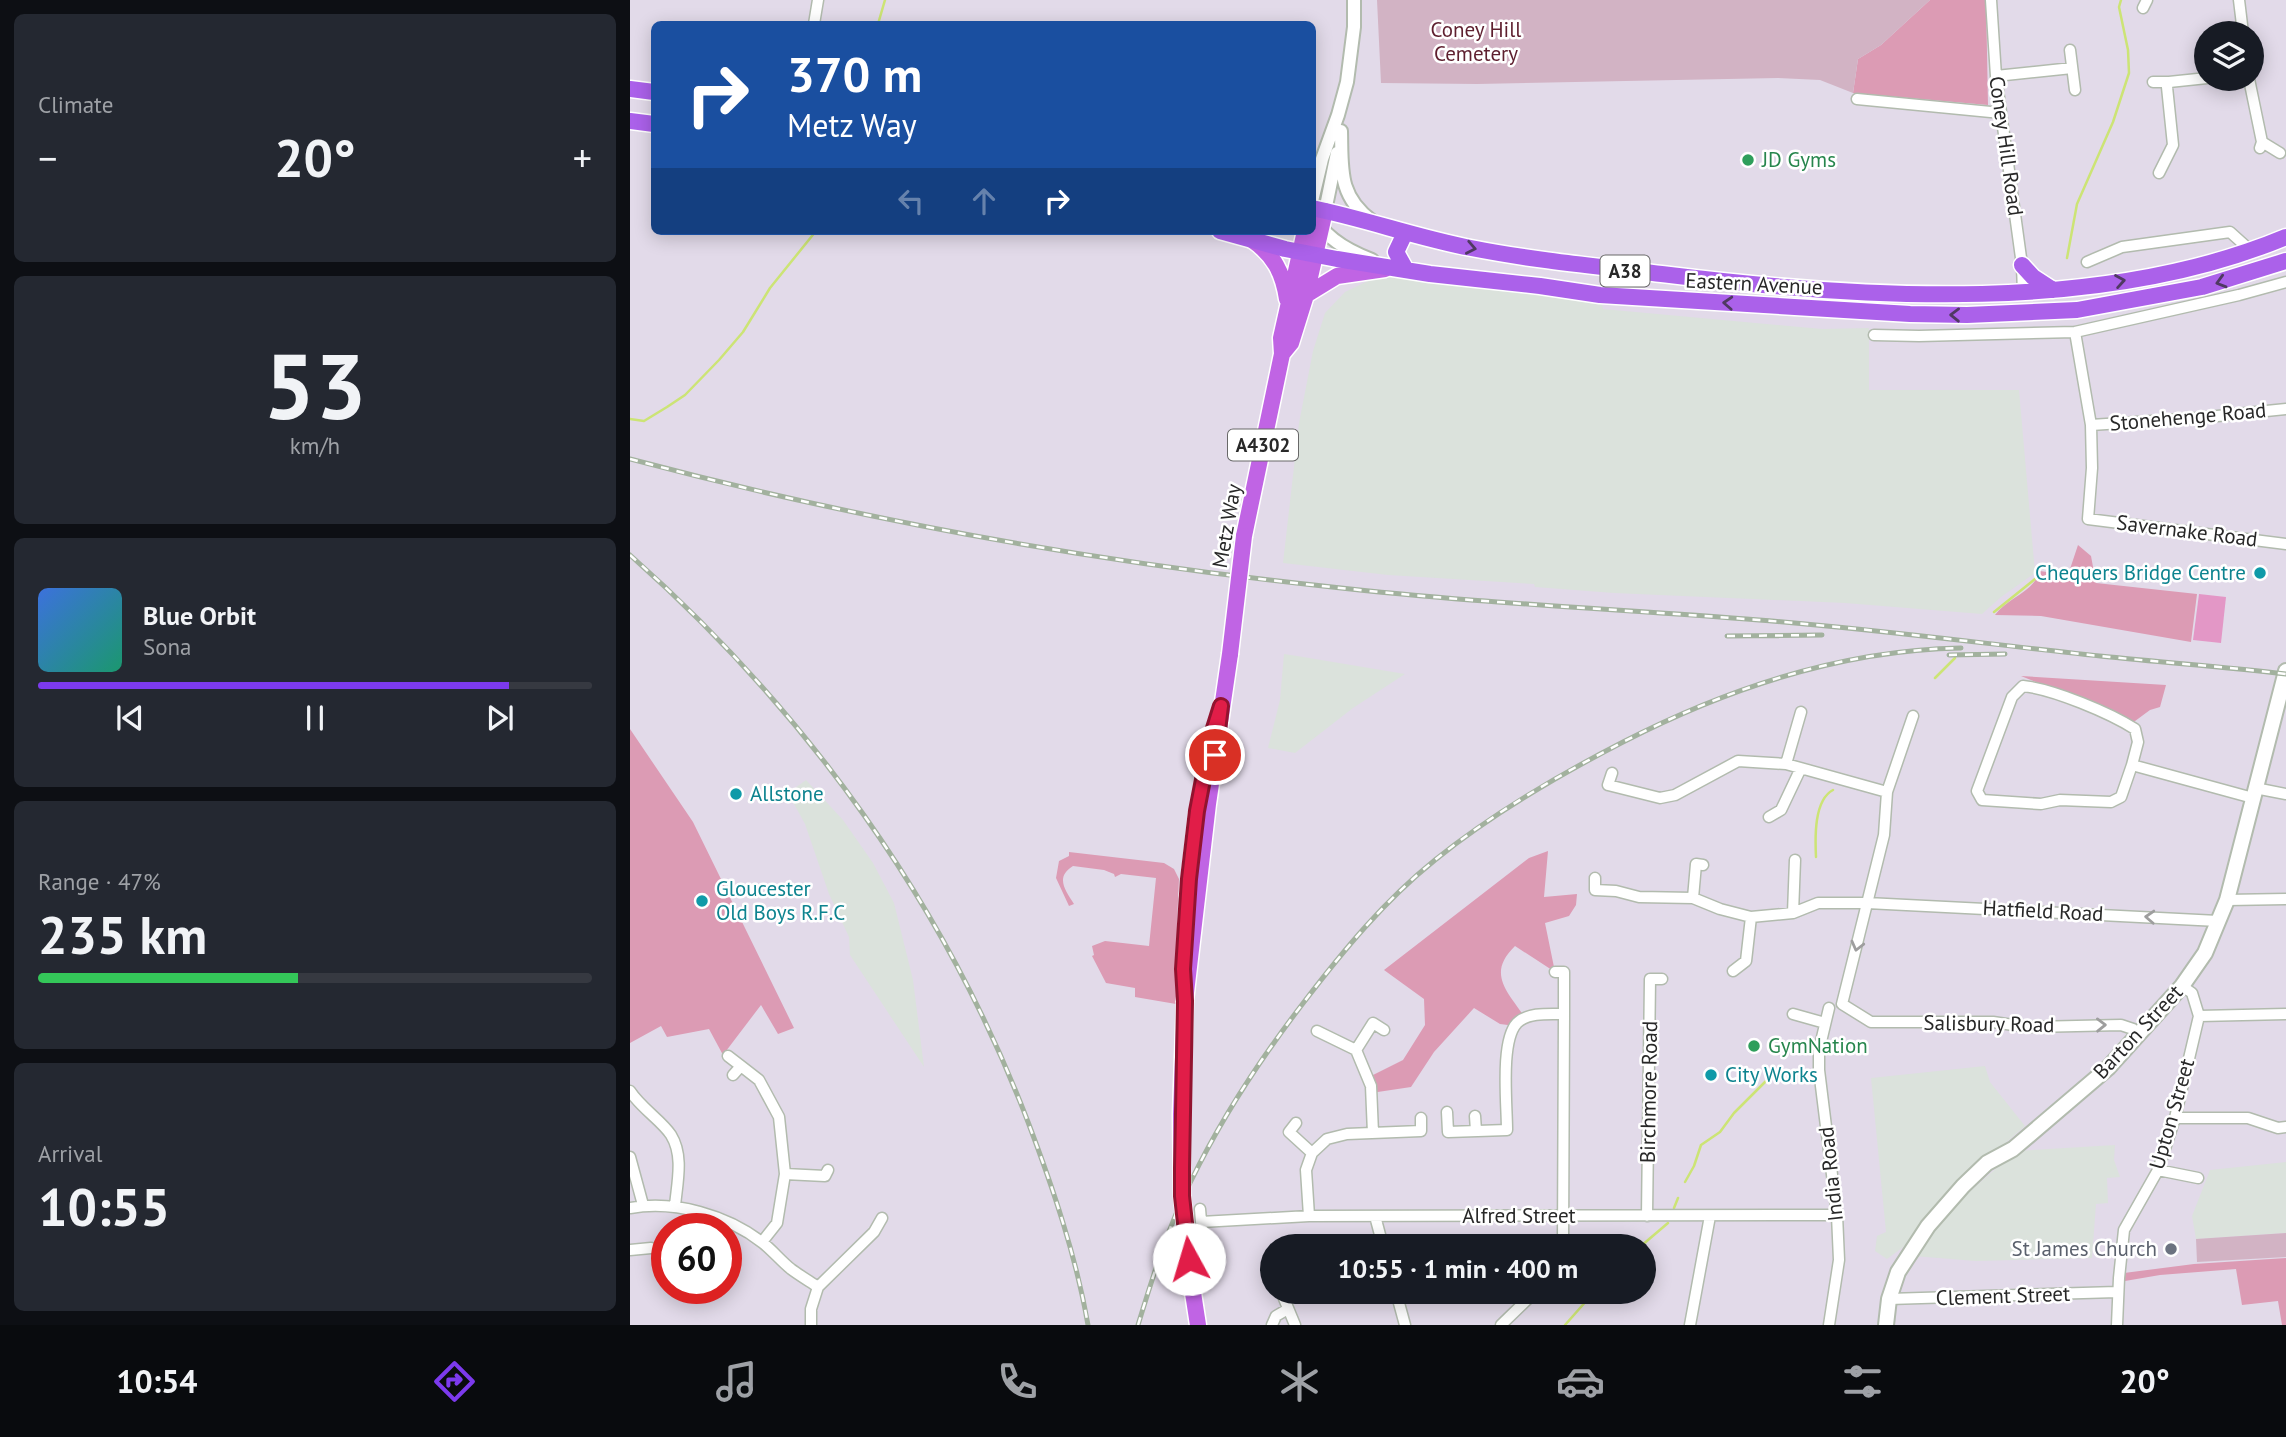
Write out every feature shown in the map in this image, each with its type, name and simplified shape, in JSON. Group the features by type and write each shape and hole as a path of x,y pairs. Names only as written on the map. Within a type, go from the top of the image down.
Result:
{"highway":[{"path":"630,89 651,92"},
{"path":"630,121 651,124"},
{"name":"Eastern Avenue","path":"1316,208 1405,233 1527,258 1715,282 1909,293 2023,293 2053,290 2204,264 2286,237"},
{"path":"1400,269 1396,252 1405,233"},
{"name":"Eastern Avenue","path":"1234,235 1308,253 1400,269 1600,295 1910,314 2023,314 2077,310 2169,294 2286,261"},
{"path":"2022,265 2033,277 2053,290"},
{"path":"2023,293 2023,314"}],"main road":[{"name":"Metz Way","path":"1282,354 1292,343 1306,295 1308,235"},
{"path":"1252,240 1266,251 1278,267 1288,308"},
{"name":"Metz Way","path":"1198,1325 1182,1196 1181,1114 1185,1001 1244,536 1282,354 1281,338 1288,308 1308,253"},
{"path":"1306,295 1337,276 1400,269"},
{"name":"Barton Street","path":"1886,1325 1889,1299 1898,1272 1928,1226 1987,1163 2012,1149 2108,1068 2182,986 2205,953 2227,900 2286,671"}],"street":[{"path":"814,21 818,0"},
{"name":"Metz Way","path":"1316,208 1322,159 1339,115 1347,82 1354,27 1354,0"},
{"name":"Coney Hill Road","path":"1990,0 1996,76 2022,265 2023,293"},
{"path":"2239,0 2242,21"},
{"path":"2070,50 2076,90"},
{"path":"1996,76 2073,68"},
{"path":"2153,82 2194,79"},
{"path":"2160,173 2172,145 2167,127 2169,82"},
{"path":"2251,91 2261,145 2280,153"},
{"path":"1857,99 2001,113"},
{"name":"Metz Way","path":"1316,208 1341,131 1339,115"},
{"path":"1341,131 1343,178 1348,196 1362,214 1381,226"},
{"path":"1316,167 1322,159"},
{"path":"2087,262 2122,247 2230,232 2250,250"},
{"path":"1316,235 1400,269"},
{"path":"1874,335 2075,332 2286,282"},
{"path":"2075,332 2091,425"},
{"name":"Stonehenge Road","path":"2091,425 2286,409"},
{"name":"Savernake Road","path":"2091,425 2092,468 2088,519 2286,544"},
{"path":"2024,686 2098,711 2135,729 2138,742 2132,765 2121,797 2111,802 1990,802 1982,800 1977,791 2012,697 2024,686"},
{"path":"1786,764 1801,712"},
{"path":"1867,903 1884,835 1888,792 1913,716"},
{"path":"1612,773 1606,790 1660,798 1675,795 1738,761 1786,764 1888,792"},
{"path":"2132,765 2254,793 2286,794"},
{"path":"1769,817 1781,810 1800,770"},
{"path":"1793,913 1795,860"},
{"path":"1693,898 1696,864 1703,865"},
{"path":"1595,878 1595,890 1616,891 1639,897 1693,898 1751,917 1746,961 1733,971"},
{"path":"2227,900 2286,900"},
{"name":"Hatfield Road","path":"1751,917 1793,913 1818,904 1867,903 2218,921"},
{"name":"Salisbury Road","path":"1867,903 1842,1004 1871,1022 1993,1022 2027,1027 2121,1025 2133,1029 2138,1035"},
{"path":"1555,972 1564,972 1563,1234"},
{"name":"Birchmore Road","path":"1647,1216 1650,979 1662,979"},
{"path":"2182,986 2192,993 2199,1016 2286,1014"},
{"name":"India Road","path":"1829,1008 1819,1051 1837,1215 1839,1260 1829,1325"},
{"path":"1447,1111 1448,1132 1507,1130 1508,1041 1518,1023 1534,1015 1564,1014"},
{"path":"1793,1014 1825,1023"},
{"name":"Upton Street","path":"2117,1325 2124,1230 2158,1170 2175,1118 2199,1016"},
{"path":"1356,1050 1373,1023 1384,1030"},
{"path":"1317,1031 1356,1050 1370,1086 1373,1133"},
{"path":"728,1056 759,1080 779,1117 785,1174 777,1223 762,1242"},
{"path":"733,1075 741,1066"},
{"path":"630,1091 639,1104 671,1135 680,1161 675,1206"},
{"path":"1475,1116 1476,1131"},
{"path":"1309,1216 1306,1170 1312,1153 1327,1139 1347,1134 1421,1131 1422,1118"},
{"path":"2175,1118 2248,1118 2278,1128 2286,1127"},
{"path":"1296,1123 1289,1132 1312,1153"},
{"path":"630,1157 643,1205"},
{"path":"2158,1170 2198,1178"},
{"path":"785,1174 825,1177"},
{"path":"630,1208 643,1205 675,1206 701,1213"},
{"name":"Alfred Street","path":"1200,1209 1202,1228 1309,1216 1837,1215"},
{"path":"1375,1216 1380,1234"},
{"path":"1690,1325 1710,1216"},
{"path":"811,1325 811,1309 818,1287 874,1232 882,1218"},
{"path":"742,1229 818,1287"},
{"path":"630,1250 651,1248"},
{"name":"Clement Street","path":"1889,1299 2118,1292"},
{"path":"1286,1304 1295,1325"},
{"path":"1399,1304 1405,1325"},
{"path":"1501,1325 1523,1304"},
{"path":"1272,1325 1276,1316 1288,1309"}],"shaded area":[{"path":"1930,0 1986,0 1988,105 1853,93 1858,59 1881,45"},
{"path":"1395,268 1600,295 1603,309 1822,329 1869,328 1869,390 2019,390 2035,573 1982,614 1845,603 1614,593 1535,587 1534,584 1388,575 1283,563 1299,423 1313,351 1325,313 1345,292"},
{"path":"2078,545 2091,556 2096,583 2197,594 2191,642 2041,616 1995,615 2032,585 2040,571 2068,575"},
{"path":"2199,594 2226,597 2221,643 2193,640"},
{"path":"1284,654 1405,674 1353,708 1295,753 1268,748 1280,700"},
{"path":"2021,676 2166,685 2160,707 2150,710 2131,724 2101,708"},
{"path":"630,729 693,822 794,1028 778,1034 761,1005 723,1055 709,1029 667,1037 661,1026 630,1043"},
{"path":"806,780 843,820 873,863 894,903 913,980 924,1067 850,955 849,937 829,894 805,824 788,793"},
{"path":"1548,851 1544,897 1577,894 1576,905 1569,916 1545,923 1555,972 1515,946 1502,965 1503,983 1526,1019 1516,1026 1500,1024 1474,1008 1434,1052 1411,1087 1371,1093 1367,1078 1403,1060 1425,1025 1424,999 1384,970 1529,858"},
{"path":"1069,852 1164,863 1174,869 1179,879 1177,922 1180,945 1176,1004 1135,997 1135,988 1106,983 1092,956 1092,946 1105,941 1149,946 1156,878 1121,874 1115,877 1104,870 1073,866 1063,879 1065,889 1074,904 1069,906 1056,878 1059,861 1069,856"},
{"path":"1985,1066 1990,1082 2025,1126 1953,1189 1906,1245 1887,1259 1875,1251 1877,1236 1886,1232 1871,1078"},
{"path":"2115,1145 2114,1160 2120,1177 2107,1178 2108,1203 2096,1204 2092,1258 1976,1261 1913,1256 1959,1201 2016,1151"},
{"path":"2286,1162 2286,1233 2196,1239 2192,1216 2210,1170"},
{"path":"2286,1258 2286,1325 2282,1325 2278,1301 2242,1305 2236,1269 2160,1275 2125,1281 2124,1273 2194,1264"}],"green space":[{"name":"Coney Hill Cemetery","path":"1377,0 1930,0 1881,45 1858,59 1853,93 1820,80 1778,78 1477,84 1381,83"},
{"path":"2286,1233 2286,1257 2197,1262 2196,1239"}],"waterway":[{"path":"879,21 885,0"},
{"path":"2067,258 2077,204 2113,122 2129,73 2128,50 2119,7 2121,0"},
{"path":"630,419 644,421 685,395 743,332 770,288 813,235"},
{"path":"1994,612 2035,579"},
{"path":"1935,678 1955,658"},
{"path":"1816,857 1819,810 1822,802 1833,790"},
{"path":"1685,1182 1701,1145 1720,1132 1734,1113 1769,1078"},
{"path":"1674,1208 1678,1198"},
{"path":"1655,1234 1668,1223"},
{"path":"1565,1325 1584,1304"}],"railway":[{"path":"630,459 803,501 978,537 1243,577 1439,597 1891,632 2286,674"},
{"path":"630,555 694,615 755,678 811,745 863,814 912,887 955,963 994,1041 1028,1122 1063,1222 1088,1325"},
{"path":"1727,636 1822,635"},
{"path":"1138,1325 1161,1252 1183,1198 1203,1157 1243,1089 1288,1023 1349,945 1398,892 1435,860 1503,811 1550,782 1623,742 1703,705 1745,689 1829,664 1917,650 1961,648"},
{"path":"1949,655 2005,654"}],"place":[{"name":"JD Gyms","path":"1748,160"},
{"name":"Chequers Bridge Centre","path":"2260,573"},
{"name":"Allstone","path":"736,794"},
{"name":"Gloucester Old Boys R.F.C","path":"702,901"},
{"name":"GymNation","path":"1754,1046"},
{"name":"City Works","path":"1711,1075"},
{"name":"St James Church","path":"2171,1249"}],"route":[{"path":"1189,1259 1182,1196 1181,1114 1185,926 1197,811 1211,738 1221,706 1215,755"}]}
